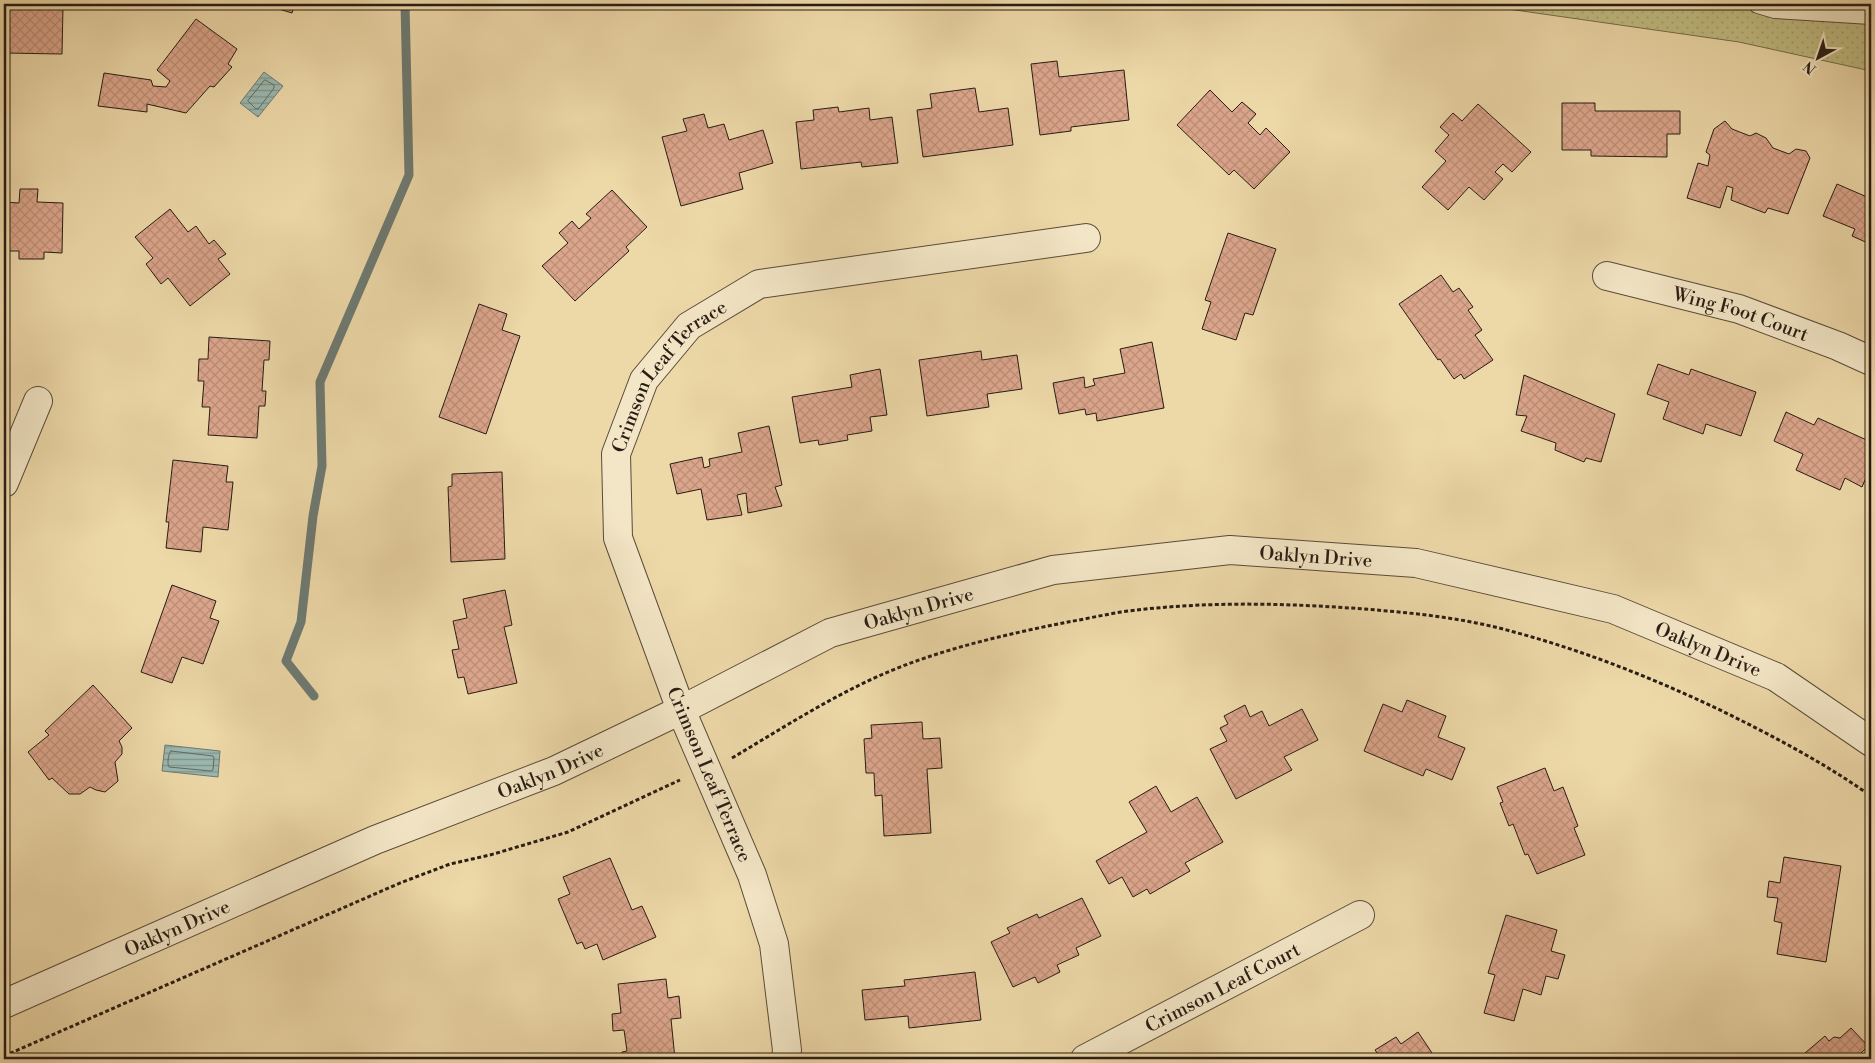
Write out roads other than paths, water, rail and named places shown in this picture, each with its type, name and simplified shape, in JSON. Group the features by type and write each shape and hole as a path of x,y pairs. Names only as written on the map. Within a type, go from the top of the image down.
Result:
{"street":[{"name":"Crimson Leaf Terrace","path":"786,1059 787,1050 774,944 752,874 681,710 618,538 616,454 644,380 689,326 759,284 1086,238"},
{"name":"Wing Foot Court","path":"1607,276 1739,309 1838,346 1871,361"},
{"path":"4,483 38,401"},
{"name":"Oaklyn Drive","path":"4,1004 375,840 554,771 681,710 830,633 1053,570 1230,550 1416,563 1613,609 1776,677 1871,742"},
{"name":"Crimson Leaf Court","path":"1085,1059 1360,915"}],"lane":[{"path":"1758,4 1775,8 1871,15"}],"water":[{"path":"264,72 283,86 258,117 240,103"},
{"path":"165,745 220,751 218,777 162,771"}],"waterway":[{"path":"314,696 286,661 301,622 313,516 322,466 320,382 409,175 405,4"}]}
